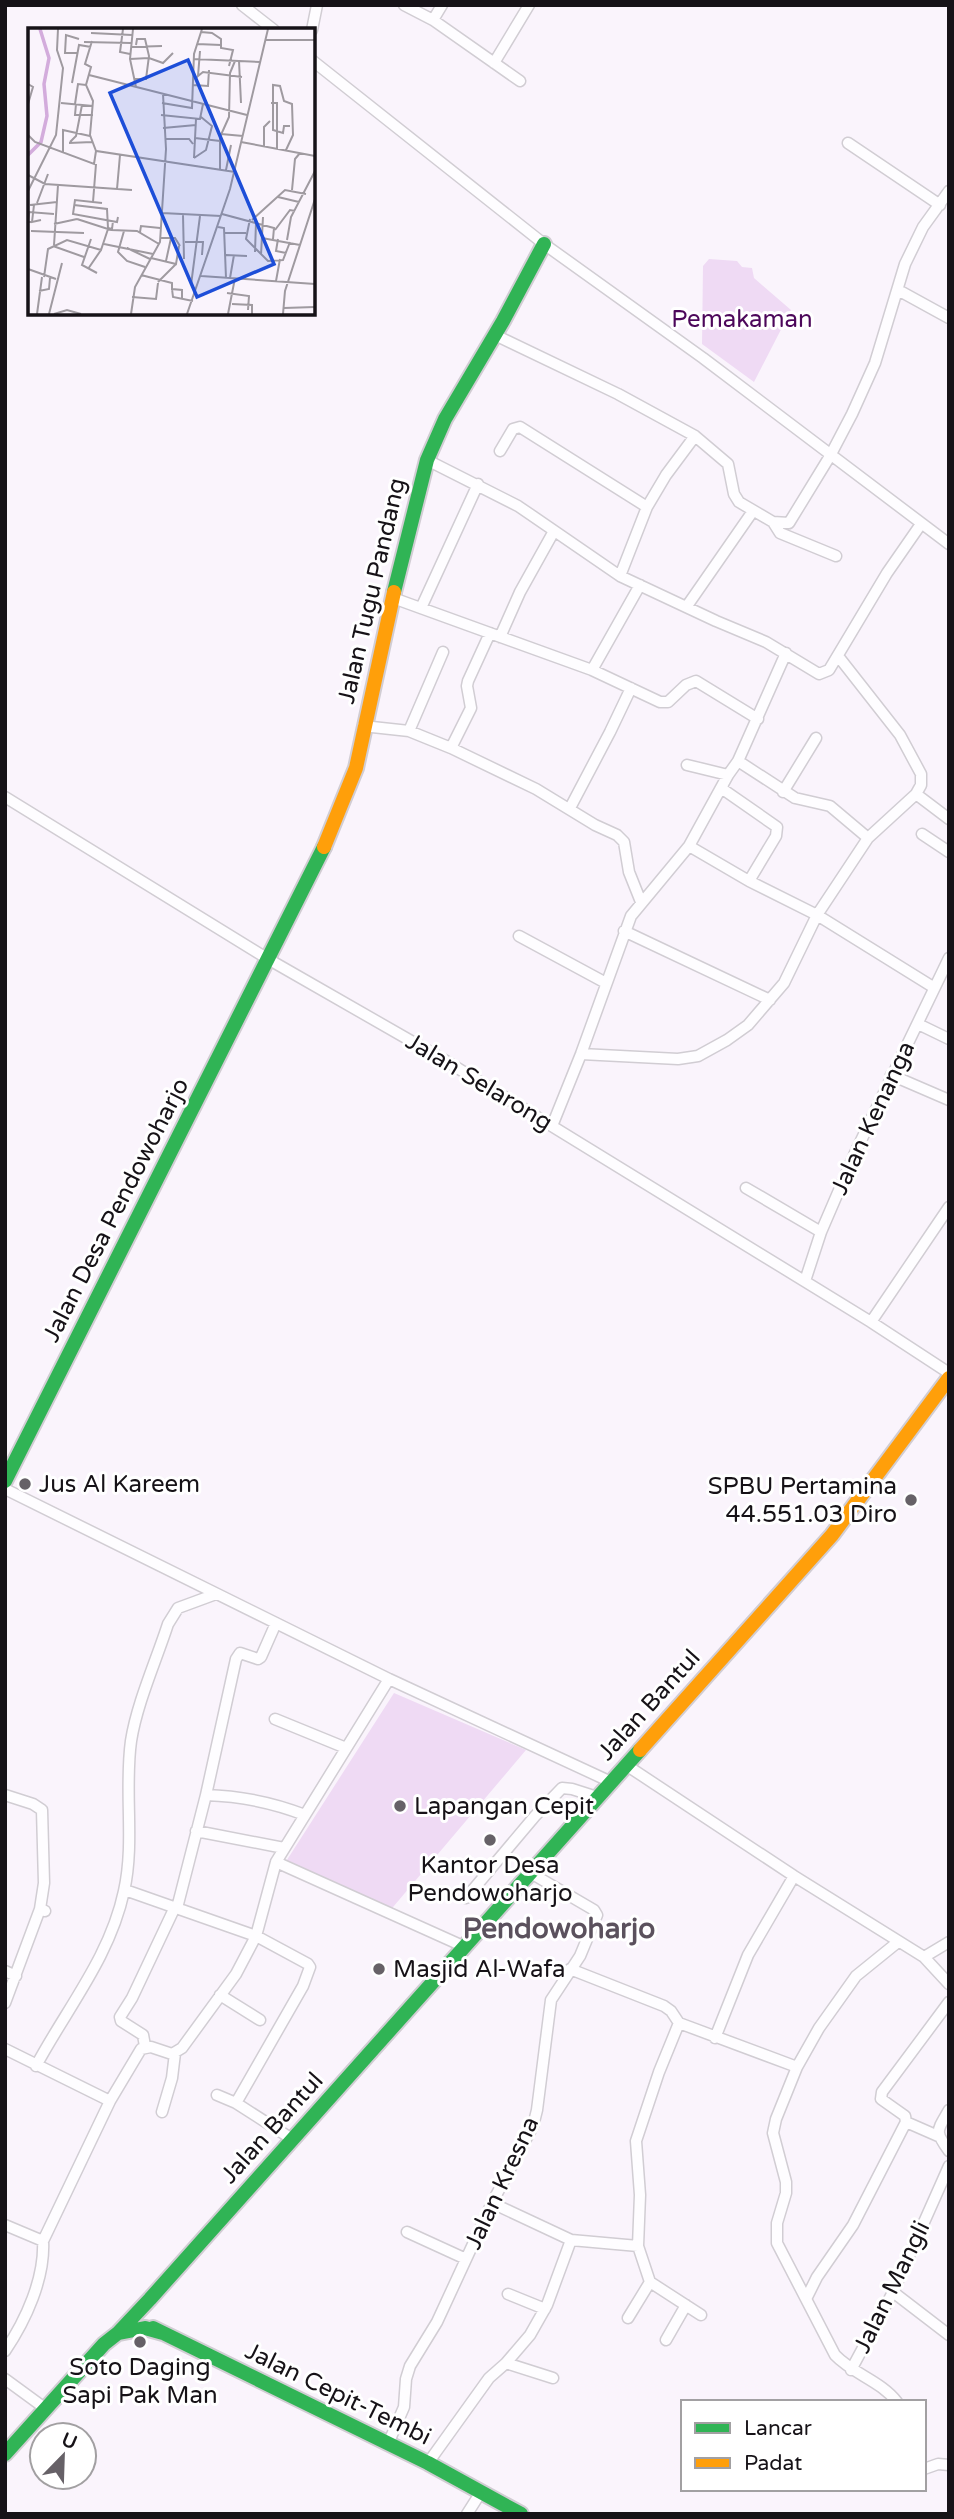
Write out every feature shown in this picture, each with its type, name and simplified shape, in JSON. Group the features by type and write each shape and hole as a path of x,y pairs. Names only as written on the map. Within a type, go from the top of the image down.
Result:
{"main road":[{"name":"Jalan Tugu Pandang","path":"268,959 345,799 356,768 406,538 427,460 445,419 495,335 544,244"},
{"name":"Jalan Desa Pendowoharjo","path":"5,1481 268,959"},
{"name":"Jalan Bantul","path":"5,2455 104,2344 118,2333 154,2294 832,1535 949,1375"},
{"path":"154,2294 150,2315 163,2333"},
{"name":"Jalan Cepit-Tembi","path":"134,2316 163,2333 428,2463 521,2514"},
{"path":"118,2333 145,2328 163,2333"},
{"name":"Jalan Bantul","path":"5,2467 111,2349 118,2333"}],"street":[{"path":"242,5 271,28"},
{"path":"312,28 317,5"},
{"path":"404,5 433,20 520,81"},
{"path":"433,20 442,5"},
{"path":"495,63 529,5"},
{"path":"315,63 544,244 703,358 949,544"},
{"path":"848,143 940,205"},
{"path":"495,335 618,394 695,436 725,460 730,469 736,498 773,522 784,524 792,519 830,456 875,363 914,242 949,191"},
{"path":"898,290 949,317"},
{"path":"500,452 513,429 520,427 648,507"},
{"path":"620,576 648,507 666,475 695,436"},
{"path":"427,460 518,506 620,576 786,653 819,674 827,673 887,573 921,524"},
{"path":"421,608 478,484"},
{"path":"687,606 753,511"},
{"path":"773,522 780,533 836,556"},
{"path":"500,637 520,592 554,531"},
{"path":"592,670 640,586"},
{"path":"393,598 592,670 650,698 668,702 686,685 696,681 758,719"},
{"path":"451,748 471,708 468,681 490,633"},
{"path":"409,731 443,652"},
{"path":"552,1126 631,916 689,846 738,761 786,653"},
{"path":"581,1054 678,1059 698,1056 748,1025 784,983 817,915 868,838 916,794 921,785 921,774 900,735 838,656"},
{"path":"570,808 631,688"},
{"path":"363,726 409,731 451,748 536,789 622,839 629,872 641,902"},
{"path":"783,792 816,738"},
{"path":"738,761 795,798 830,806 868,838"},
{"path":"687,765 728,775"},
{"path":"721,788 777,827 776,836 748,881"},
{"path":"916,794 949,819"},
{"name":"Jalan Selarong","path":"5,796 268,959 446,1061 805,1281 949,1375"},
{"path":"922,834 949,852"},
{"path":"689,846 748,881 817,915 933,987"},
{"path":"624,931 770,1000"},
{"path":"519,936 606,983"},
{"name":"Jalan Kenanga","path":"805,1281 821,1232 891,1075 949,958"},
{"path":"918,1024 949,1039"},
{"path":"891,1075 949,1100"},
{"path":"746,1188 821,1232"},
{"path":"871,1322 949,1207"},
{"path":"5,1489 389,1679 611,1782"},
{"path":"36,2066 104,1952 125,1890 129,1853 131,1741 175,1610 216,1594"},
{"path":"145,2046 144,2035 121,2021 120,2017 176,1907 206,1794 236,1659 240,1653 258,1659 261,1657 276,1623"},
{"path":"162,2112 176,2053 185,2045 236,1975 256,1936 276,1862 389,1679"},
{"path":"275,1719 346,1748"},
{"path":"626,1765 924,1958 949,1984"},
{"path":"466,1898 562,1788 597,1797"},
{"path":"206,1794 283,1806 305,1815"},
{"path":"5,1795 33,1804 42,1810 44,1883 43,1910 5,2003"},
{"path":"197,1831 284,1848"},
{"path":"276,1862 465,1947"},
{"name":"Jalan Kresna","path":"388,2444 404,2407 410,2365 437,2322 492,2203 533,2126 551,2000 580,1956 589,1938 596,1913 529,1872"},
{"path":"715,2038 748,1955 794,1876"},
{"path":"125,1890 256,1936 297,1956 310,1967 303,1986 236,2103"},
{"path":"895,2400 885,2389 851,2370 835,2355 780,2252 777,2223 786,2193 786,2182 773,2133 797,2067 819,2028 845,1989 870,1964 898,1942"},
{"path":"924,1958 949,1942"},
{"path":"570,1969 664,2006 679,2023 797,2067"},
{"path":"5,1970 16,1976"},
{"path":"220,1995 260,2020"},
{"path":"806,2300 817,2277 853,2225 906,2122 905,2116 884,2102 880,2096 949,2001"},
{"path":"679,2023 636,2141 640,2195 638,2246 650,2282 701,2315"},
{"path":"145,2046 164,2053 176,2053"},
{"path":"5,2351 31,2301 43,2263 43,2241 110,2101 145,2046"},
{"path":"5,2049 110,2101"},
{"path":"217,2095 236,2103 292,2139"},
{"path":"938,2136 937,2132 949,2110"},
{"path":"906,2122 938,2136 949,2151"},
{"name":"Jalan Mangli","path":"851,2370 893,2292 949,2165"},
{"path":"938,2188 949,2193"},
{"path":"492,2203 571,2240 638,2246"},
{"path":"5,2225 43,2241"},
{"path":"407,2232 466,2259"},
{"path":"428,2463 489,2378 506,2363 530,2334 545,2309 571,2240"},
{"path":"628,2318 650,2282"},
{"path":"893,2292 949,2335"},
{"path":"508,2294 545,2309"},
{"path":"666,2340 686,2305"},
{"path":"506,2363 553,2378"},
{"path":"5,2379 46,2409"},
{"path":"926,2468 938,2464 949,2465"},
{"path":"467,2514 481,2492"}],"green space":[{"name":"Pemakaman","path":"709,259 737,261 742,267 752,268 754,278 791,310 754,382 702,344 703,266"},
{"name":"Lapangan Cepit","path":"394,1693 526,1750 388,1913 285,1863"}],"traffic: fast":[{"path":"394,592 427,460 445,419 503,321 544,244"},
{"path":"5,1481 324,847"},
{"path":"5,2454 104,2344 150,2299 640,1750"},
{"path":"119,2333 145,2328 163,2333"},
{"path":"153,2328 428,2463 521,2514"}],"traffic: slow":[{"path":"324,847 356,768 394,592"},
{"path":"640,1750 832,1535 949,1378"}],"place":[{"name":"Jus Al Kareem","path":"25,1484"},
{"name":"SPBU Pertamina 44.551.03 Diro","path":"911,1500"},
{"name":"Lapangan Cepit","path":"400,1806"},
{"name":"Kantor Desa Pendowoharjo","path":"490,1840"},
{"name":"Masjid Al-Wafa","path":"379,1969"},
{"name":"Soto Daging Sapi Pak Man","path":"140,2342"}],"district":[{"name":"Pendowoharjo","path":"559,1929"}]}
